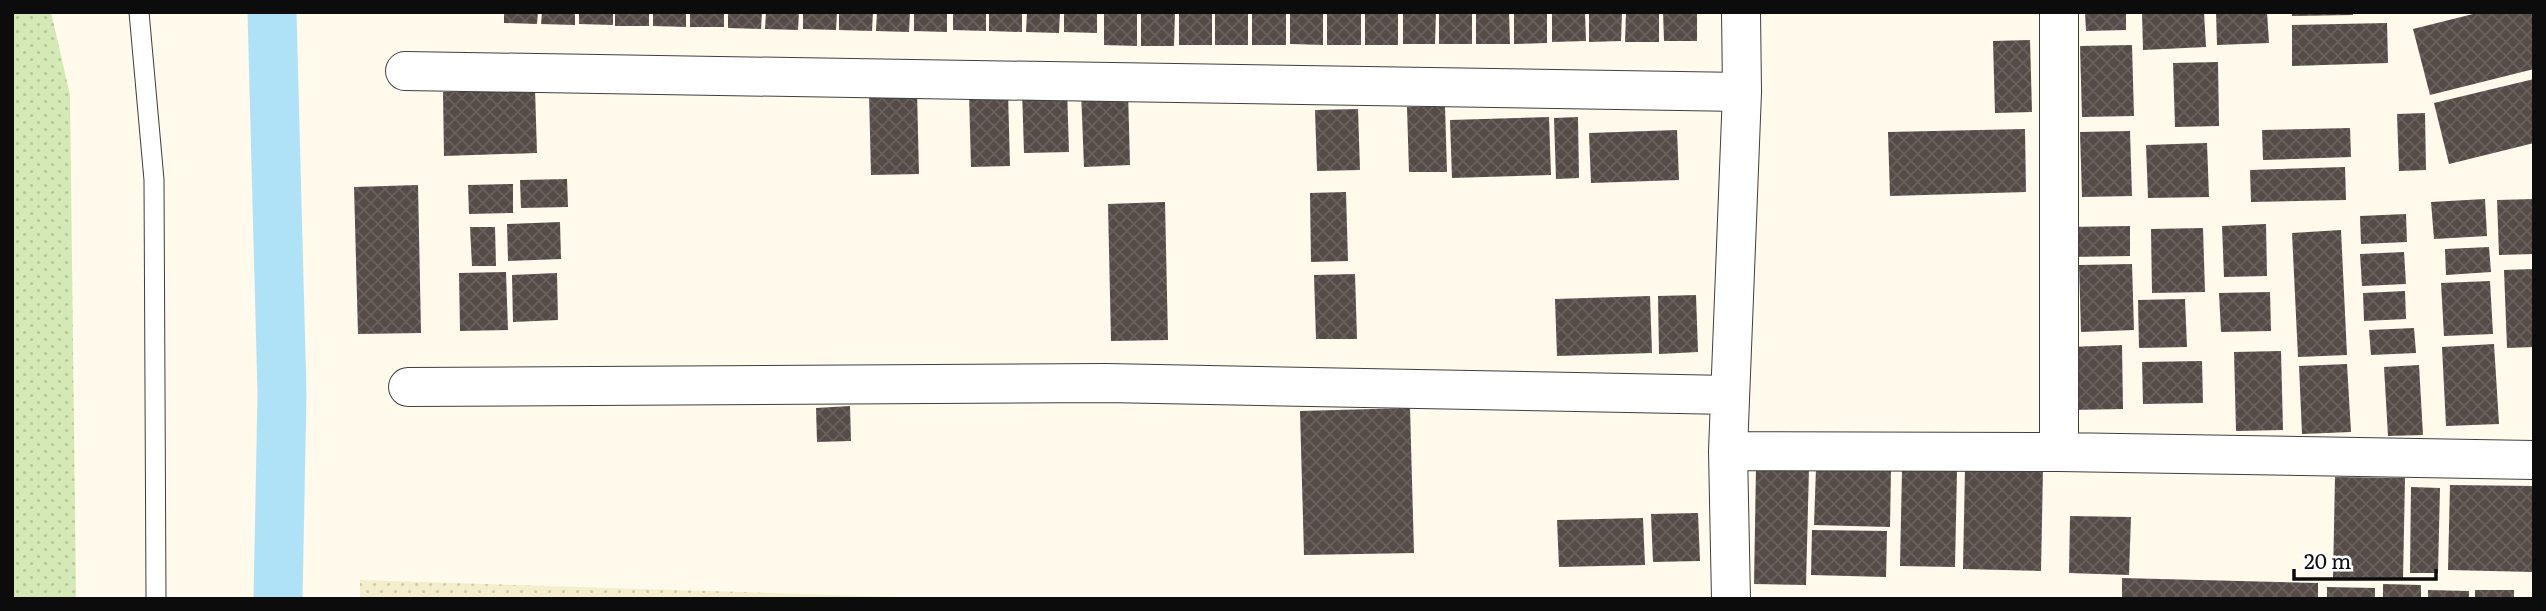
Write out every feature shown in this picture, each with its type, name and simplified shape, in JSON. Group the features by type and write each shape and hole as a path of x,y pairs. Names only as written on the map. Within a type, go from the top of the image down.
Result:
{"street":[{"path":"1731,599 1728,451 1742,92 1741,12"},
{"path":"2059,12 2059,452"},
{"path":"405,71 1742,92"},
{"path":"408,387 1106,383 1730,395"},
{"path":"1728,451 2059,452 2534,460"}],"lane":[{"path":"139,12 154,180 156,599"}],"shaded area":[{"path":"360,580 959,599 360,599"}],"green space":[{"path":"12,12 51,12 70,95 76,599 12,599"}],"building":[{"path":"504,12 538,12 537,24 504,23"},
{"path":"542,12 575,12 575,25 541,24"},
{"path":"579,12 613,12 613,25 579,24"},
{"path":"615,12 649,12 649,26 615,26"},
{"path":"653,12 686,12 686,27 653,26"},
{"path":"690,12 724,12 724,27 690,27"},
{"path":"728,12 762,12 761,29 728,28"},
{"path":"766,12 799,12 798,30 765,29"},
{"path":"803,12 837,12 836,30 803,29"},
{"path":"839,12 873,12 872,31 839,30"},
{"path":"877,12 910,12 909,32 876,31"},
{"path":"914,12 947,12 947,32 914,31"},
{"path":"953,12 986,12 986,31 953,30"},
{"path":"989,12 1022,12 1022,32 989,31"},
{"path":"1027,12 1060,12 1059,33 1026,32"},
{"path":"1064,12 1097,12 1097,33 1064,32"},
{"path":"1104,12 1137,12 1137,46 1104,45"},
{"path":"1141,12 1175,12 1174,46 1141,46"},
{"path":"1179,12 1212,12 1212,45 1179,45"},
{"path":"1215,12 1248,12 1248,45 1215,45"},
{"path":"1252,12 1286,12 1286,45 1252,45"},
{"path":"1290,12 1323,12 1323,45 1290,44"},
{"path":"1327,12 1361,12 1361,45 1327,45"},
{"path":"1365,12 1398,12 1398,45 1365,45"},
{"path":"1403,12 1436,12 1435,44 1403,44"},
{"path":"1439,12 1472,12 1472,44 1439,44"},
{"path":"1476,12 1509,12 1510,44 1476,44"},
{"path":"1514,12 1547,12 1547,43 1514,44"},
{"path":"1552,12 1585,12 1586,41 1552,42"},
{"path":"1589,12 1622,12 1621,41 1589,42"},
{"path":"1626,12 1659,12 1659,42 1625,42"},
{"path":"1663,12 1697,12 1697,41 1664,41"},
{"path":"2085,12 2126,12 2126,30 2086,31"},
{"path":"2142,12 2204,12 2206,47 2143,50"},
{"path":"2216,12 2267,12 2269,43 2217,45"},
{"path":"2292,12 2353,12 2353,15 2292,16"},
{"path":"2481,12 2534,12 2534,69 2430,95 2413,29"},
{"path":"2387,23 2388,63 2292,66 2292,25"},
{"path":"2030,40 2032,112 1995,113 1993,41"},
{"path":"2132,45 2134,116 2082,117 2080,46"},
{"path":"2218,62 2219,126 2175,127 2173,63"},
{"path":"2534,79 2534,143 2449,164 2434,103"},
{"path":"1067,88 1069,152 1024,153 1022,89"},
{"path":"535,89 537,153 444,156 443,92"},
{"path":"1128,90 1130,165 1084,167 1081,91"},
{"path":"917,91 919,174 871,175 869,92"},
{"path":"1008,92 1010,166 971,167 969,93"},
{"path":"1445,106 1447,172 1409,172 1407,107"},
{"path":"1358,109 1360,170 1317,171 1315,110"},
{"path":"2425,113 2426,170 2399,171 2397,114"},
{"path":"1549,117 1551,175 1452,178 1450,120"},
{"path":"1578,117 1579,178 1556,179 1554,118"},
{"path":"2350,128 2351,157 2263,160 2262,130"},
{"path":"2025,129 2026,192 1890,196 1888,132"},
{"path":"1677,130 1679,180 1591,183 1589,133"},
{"path":"2130,131 2132,196 2082,197 2080,132"},
{"path":"2207,143 2209,197 2148,198 2146,145"},
{"path":"2345,167 2346,200 2251,202 2250,170"},
{"path":"567,179 568,207 521,208 520,180"},
{"path":"513,184 513,213 469,214 468,185"},
{"path":"418,185 421,333 358,334 354,187"},
{"path":"1346,192 1348,261 1311,262 1310,193"},
{"path":"2485,199 2487,236 2434,239 2431,202"},
{"path":"2534,199 2534,254 2499,255 2497,200"},
{"path":"1165,202 1168,340 1111,341 1108,204"},
{"path":"2406,214 2407,242 2361,244 2360,216"},
{"path":"560,222 561,259 508,261 507,224"},
{"path":"2266,224 2267,276 2224,277 2222,226"},
{"path":"2130,226 2130,256 2070,257 2068,227"},
{"path":"470,227 495,227 496,266 472,266"},
{"path":"2203,228 2205,292 2152,293 2151,229"},
{"path":"2341,230 2347,355 2298,357 2292,233"},
{"path":"2489,247 2491,272 2446,275 2445,249"},
{"path":"2404,252 2406,284 2362,286 2360,254"},
{"path":"2132,264 2134,330 2081,332 2079,265"},
{"path":"2534,269 2534,347 2507,348 2504,270"},
{"path":"506,272 508,330 460,331 459,273"},
{"path":"557,273 558,320 513,322 512,275"},
{"path":"1355,274 1357,339 1316,339 1314,275"},
{"path":"2490,281 2493,334 2444,336 2441,283"},
{"path":"2405,291 2406,319 2364,321 2363,293"},
{"path":"2270,292 2271,331 2221,332 2219,293"},
{"path":"1696,295 1698,352 1659,354 1658,296"},
{"path":"1650,296 1652,353 1557,356 1555,299"},
{"path":"2185,299 2187,347 2139,348 2138,300"},
{"path":"2414,328 2416,353 2371,355 2369,330"},
{"path":"2494,344 2499,424 2446,426 2442,347"},
{"path":"2122,345 2123,409 2070,410 2069,347"},
{"path":"2281,351 2283,430 2236,431 2234,352"},
{"path":"2202,361 2203,403 2143,404 2142,362"},
{"path":"2347,364 2351,432 2302,434 2299,366"},
{"path":"2419,365 2423,435 2388,436 2384,367"},
{"path":"850,406 851,441 817,442 816,408"},
{"path":"1410,408 1414,553 1304,555 1300,411"},
{"path":"1756,467 1809,468 1806,585 1754,584"},
{"path":"1965,467 2043,469 2041,571 1963,569"},
{"path":"1816,468 1891,469 1890,527 1814,525"},
{"path":"1902,470 1957,471 1955,567 1900,566"},
{"path":"2335,477 2405,478 2403,580 2333,578"},
{"path":"2450,485 2534,486 2533,572 2448,570"},
{"path":"2411,487 2440,488 2438,573 2410,573"},
{"path":"1698,513 1700,561 1653,562 1651,514"},
{"path":"2070,516 2131,517 2129,575 2069,573"},
{"path":"1643,518 1645,565 1559,567 1557,520"},
{"path":"1812,530 1887,531 1886,577 1811,575"},
{"path":"2122,578 2318,583 2318,599 2122,599"},
{"path":"2383,584 2421,585 2421,599 2383,599"},
{"path":"2327,587 2375,588 2375,599 2327,599"},
{"path":"2428,590 2469,591 2469,599 2428,599"},
{"path":"2475,590 2514,590 2514,599 2475,599"}],"waterway":[{"path":"272,12 282,394 278,599"}]}
